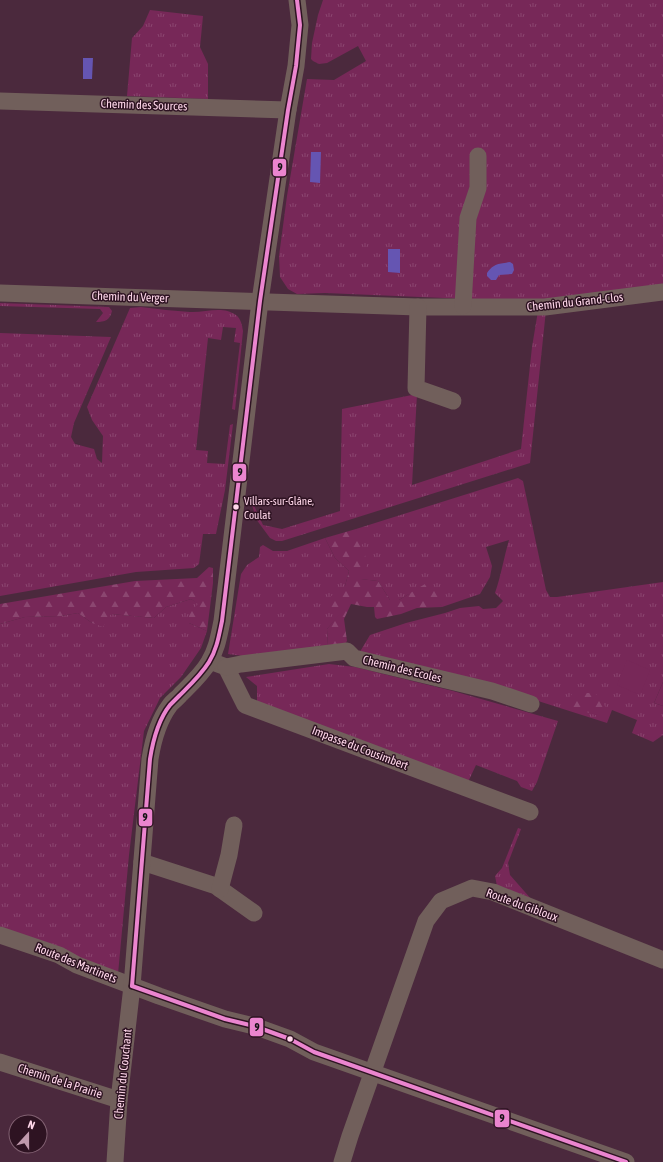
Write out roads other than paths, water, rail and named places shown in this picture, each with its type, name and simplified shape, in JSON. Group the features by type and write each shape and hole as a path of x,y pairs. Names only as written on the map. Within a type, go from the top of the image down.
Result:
{"street":[{"name":"Chemin du Couchant","path":"115,1162 119,1100 132,986 152,745 156,731 171,704 195,680 210,661 217,646 222,621 260,301 288,110 296,66 300,25 297,0"},
{"name":"Chemin des Sources","path":"0,101 288,110"},
{"path":"463,306 468,218 478,188 478,156"},
{"name":"Chemin du Grand-Clos","path":"260,301 418,307 545,307 663,292"},
{"name":"Chemin du Verger","path":"0,293 260,301"},
{"path":"418,307 416,388 453,402"},
{"name":"Chemin des Ecoles","path":"226,667 347,650 354,658 492,691 531,704"},
{"path":"210,661 226,667"},
{"name":"Impasse du Cousimbert","path":"226,667 245,704 530,812"},
{"path":"220,889 229,855 234,825"},
{"path":"142,862 216,886 254,913"},
{"name":"Route du Gibloux","path":"342,1162 372,1072 426,921 441,901 472,888 493,892 663,960"},
{"name":"Route des Martinets","path":"0,935 59,955 76,965 132,986 225,1019 254,1026 290,1039 314,1052 626,1162"},
{"name":"Chemin de la Prairie","path":"0,1062 119,1100"}],"place":[{"name":"Villars-sur-Glâne, Coulat","path":"236,507"}]}
